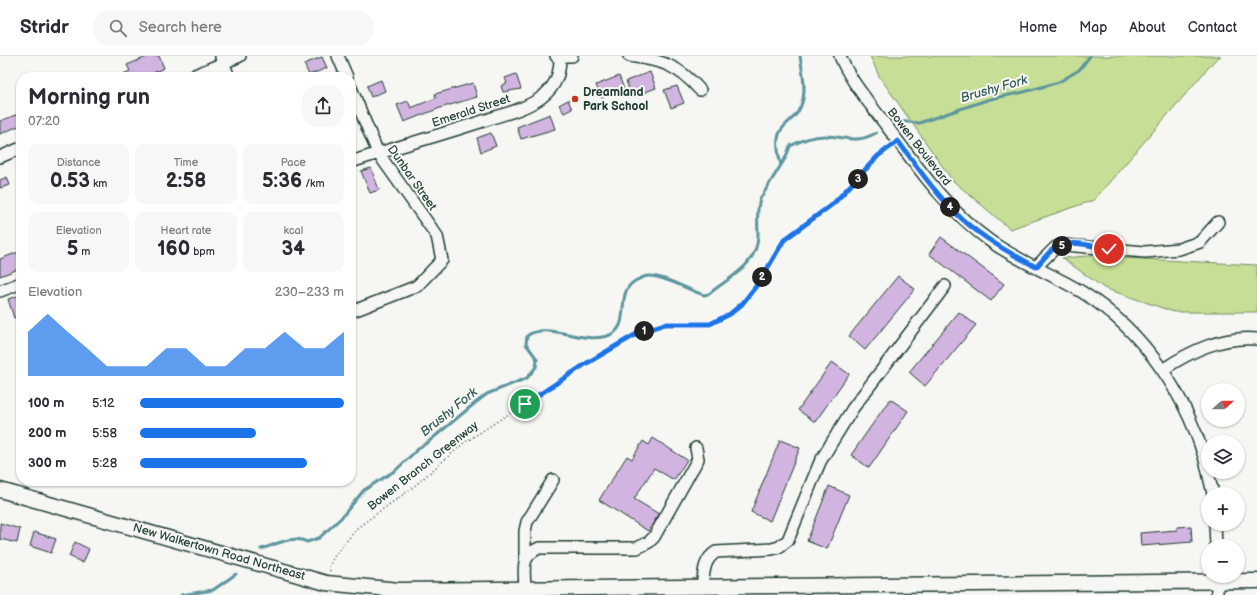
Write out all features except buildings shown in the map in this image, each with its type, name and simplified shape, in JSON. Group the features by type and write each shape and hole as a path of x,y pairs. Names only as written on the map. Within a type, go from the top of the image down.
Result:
{"main road":[{"name":"New Walkertown Road Northeast","path":"0,490 319,581 341,590 420,591 702,588 928,590 1217,584 1257,581"}],"street":[{"path":"199,72 222,60 240,56"},
{"path":"338,56 345,72"},
{"name":"Emerald Street","path":"356,160 461,128 530,104 541,98 555,82 560,70 558,57 572,56"},
{"path":"629,56 669,65 687,76 700,90"},
{"name":"Bowen Boulevard","path":"840,56 855,84 940,196 962,219 992,242 1064,281 1098,303 1134,336 1162,370 1181,400 1192,424 1201,451"},
{"path":"222,60 226,72"},
{"name":"Dunbar Street","path":"356,100 378,153 437,236 442,260 418,286 356,310"},
{"path":"0,157 16,150"},
{"path":"1036,267 1056,248 1064,245 1145,252 1179,249 1200,242 1218,222"},
{"path":"0,291 16,284"},
{"path":"702,588 705,562 716,552 772,549 779,547 788,540 820,462 853,408 945,286"},
{"path":"1162,370 1187,355 1208,345 1231,340 1257,339"},
{"path":"525,559 530,552 539,548 637,548 649,542 654,537 698,459 696,448"},
{"path":"525,590 524,531 527,522 553,480"}],"path":[{"name":"Bowen Branch Greenway","path":"341,590 329,570 330,566 335,555 357,528 409,490 464,443 606,351 640,332 659,326 676,323 710,324 730,314 742,304 760,281 784,240 834,203 878,156 898,141"}],"green space":[{"path":"870,56 1221,56 1215,60 1094,200 1010,229 952,180 879,76"},
{"path":"1087,256 1257,265 1257,312 1174,312 1104,288 1062,258"}],"waterway":[{"path":"781,165 778,149 780,131 800,109 804,94 800,56"},
{"name":"Brushy Fork","path":"896,121 919,123 990,99 1024,92 1059,82 1079,70 1090,56"},
{"name":"Brushy Fork","path":"261,549 290,540 296,539 307,542 319,538 341,518 364,490 396,470 420,447 427,443 474,404 487,394 527,378 536,367 537,359 526,344 527,336 535,332 544,331 597,338 607,336 615,332 620,326 622,319 625,294 635,281 645,276 662,278 698,293 704,295 709,294 747,264 752,256 758,237 758,213 760,199 786,157 790,146 817,136 857,139 876,133"},
{"name":"Brushy Fork","path":"181,595 213,590 236,574"}],"place":[{"name":"Dreamland Park School","path":"575,99"}],"route":[{"path":"525,404 606,351 640,332 665,324 710,324 725,318 742,304 760,281 778,246 791,233 834,203 878,156 898,141 940,196 962,219 992,242 1036,267 1056,248 1064,245 1072,244 1109,249"}]}
